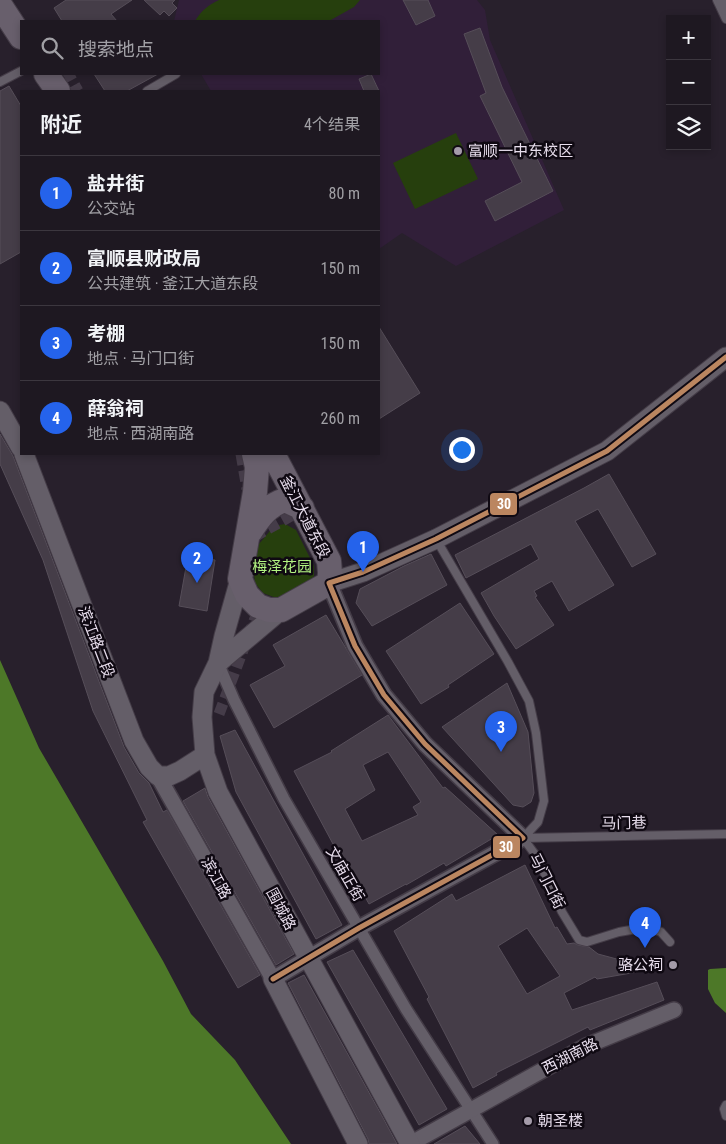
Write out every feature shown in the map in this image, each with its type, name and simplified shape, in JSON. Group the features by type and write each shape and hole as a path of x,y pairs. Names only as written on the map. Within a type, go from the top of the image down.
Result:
{"main road":[{"path":"11,0 24,20"},
{"path":"0,4 20,34"},
{"path":"47,75 57,90"},
{"path":"60,75 70,90"},
{"name":"釜江大道东段","path":"240,579 255,492 257,467 254,455"},
{"name":"釜江大道东段","path":"273,455 329,561 328,583"},
{"path":"246,538 266,510 275,503 285,500 302,508"},
{"path":"240,579 247,595 258,606 268,610 281,610 328,583"}],"street":[{"path":"328,583 364,572 436,539 607,451 726,357"},
{"path":"0,411 20,446"},
{"name":"滨江路二段","path":"24,455 134,741 149,767 158,776"},
{"path":"218,663 240,579"},
{"name":"马门口街","path":"328,583 355,646 384,695 424,744 522,838"},
{"path":"218,663 281,610"},
{"name":"围城路","path":"218,663 204,692 202,717 205,755 218,792 410,1144"},
{"name":"文庙正街","path":"218,663 234,700 284,799 406,1008 493,1144"},
{"path":"158,776 170,776 205,755"},
{"name":"滨江路","path":"158,776 273,979"},
{"path":"358,1144 273,979 359,928 522,838"},
{"name":"西湖南路","path":"410,1144 586,1046 674,1010"}],"lane":[{"path":"717,0 726,19"},
{"path":"0,82 20,72"},
{"path":"149,90 174,75"},
{"path":"436,539 529,701 536,733 544,801 538,822 522,838"},
{"name":"马门巷","path":"522,838 726,834"},
{"name":"马门口街","path":"522,838 537,857 562,912 579,940 588,942 619,932 648,927 661,932 670,942"},
{"path":"726,1105 724,1109 726,1116"}],"shaded area":[{"name":"富顺一中东校区","path":"179,0 477,0 485,10 490,40 564,210 456,266 402,233 380,248 380,90 210,90 202,75 380,75 380,20 174,20"},
{"path":"0,660 39,748 163,961 191,1014 235,1060 291,1144 0,1144"},
{"path":"726,968 726,1013 715,1003 708,989 708,970"}],"green space":[{"path":"219,0 360,0 354,7 331,20 196,20 211,4"},
{"path":"456,133 478,179 415,209 393,163"},
{"name":"梅泽花园","path":"285,524 296,530 314,566 314,576 306,588 279,599 263,593 255,583 253,564 259,544 274,526"}],"building":[{"path":"66,0 132,0 111,14 116,20 61,20 54,8"},
{"path":"144,0 175,0 172,3 177,8 169,16 164,11 160,15"},
{"path":"403,0 428,0 435,16 416,25"},
{"path":"480,28 502,87 553,191 495,221 485,201 522,182 480,96 486,93 464,34"},
{"path":"95,75 156,75 129,90 104,90"},
{"path":"371,75 379,90 364,90 359,79"},
{"path":"9,86 20,104 20,253 0,264 0,91"},
{"path":"380,329 420,393 380,418"},
{"path":"0,434 13,456 124,747 139,773 149,783 163,812 167,810 260,975 238,988 143,822 147,820 93,711 43,560 0,464"},
{"path":"609,474 656,554 632,567 598,509 575,521 614,585 569,611 552,581 534,591 537,596 535,597 554,625 516,649 481,593 539,559 531,544 466,578 455,555"},
{"path":"431,554 447,585 372,626 356,603 360,589"},
{"path":"188,556 215,560 207,611 179,606"},
{"path":"460,603 494,654 448,685 449,687 421,704 386,651"},
{"path":"326,615 362,675 274,728 250,685 285,666 273,645"},
{"path":"507,683 528,732 534,793 531,802 523,807 513,805 442,727"},
{"path":"388,715 443,788 445,787 498,835 446,866 444,863 369,904 335,843 333,844 294,771 331,751","holes":["388,752 421,802 413,807 418,815 362,841 345,809 375,790 363,765"]},
{"path":"235,730 342,925 316,939 236,792 220,736"},
{"path":"205,788 208,797 294,954 276,965 183,801"},
{"path":"525,865 555,928 557,927 567,944 574,943 589,947 598,954 654,969 597,979 595,977 564,993 572,1010 657,982 664,1000 590,1030 588,1027 496,1073 497,1075 473,1088 427,999 429,997 394,931 452,894 456,901","holes":["527,928 560,976 527,994 498,946"]},
{"path":"353,950 447,1109 419,1125 327,962"},
{"path":"304,975 397,1144 369,1144 288,983"},
{"path":"465,1126 480,1144 434,1144"}],"tunnel":[{"path":"51,87 69,75"},
{"path":"69,75 77,90"},
{"path":"241,455 247,489"},
{"path":"254,537 296,513"},
{"path":"219,714 260,605"}],"transit line":[{"name":"30","path":"273,979 359,928 523,838 425,744 384,695 355,646 329,583 363,572 436,539 607,451 726,357"}],"place":[{"name":"富顺一中东校区","path":"458,151"},
{"name":"盐井街","path":"363,572"},
{"name":"富顺县财政局","path":"197,583"},
{"name":"考棚","path":"501,752"},
{"name":"薛翁祠","path":"645,948"},
{"name":"骆公祠","path":"673,965"},
{"name":"朝圣楼","path":"528,1121"}]}
